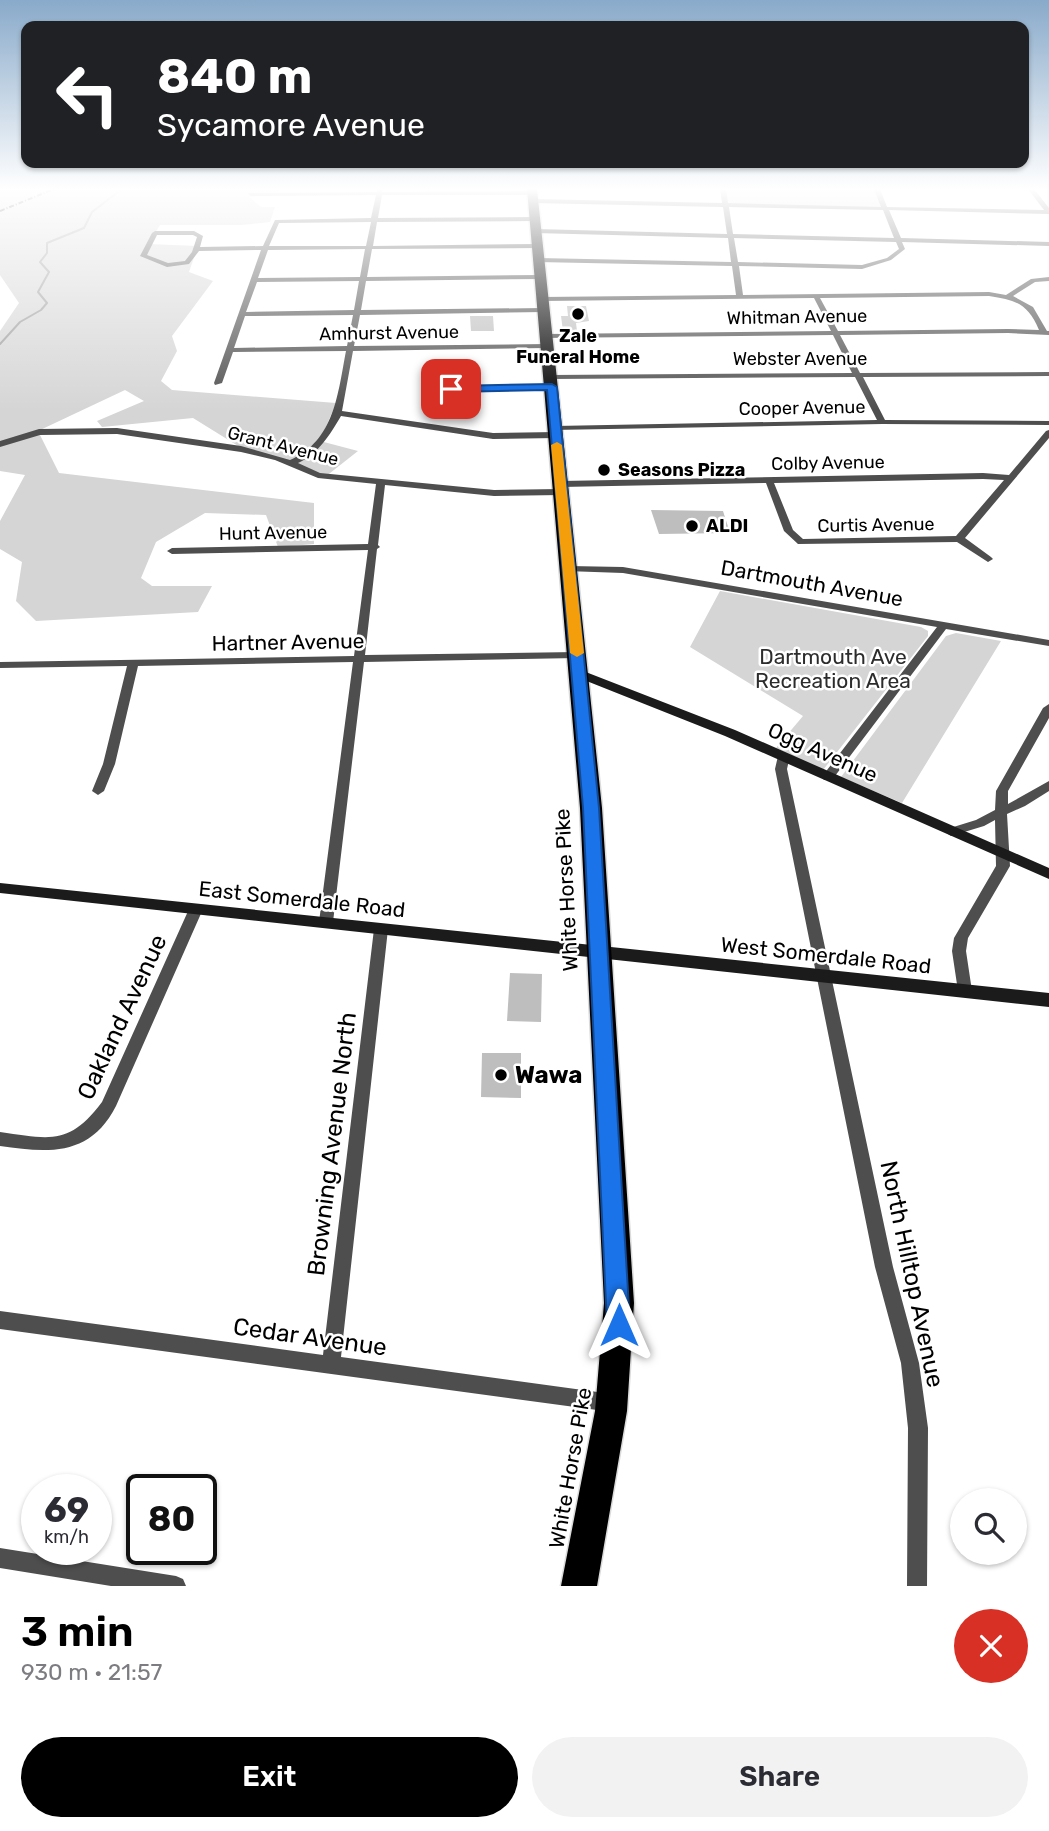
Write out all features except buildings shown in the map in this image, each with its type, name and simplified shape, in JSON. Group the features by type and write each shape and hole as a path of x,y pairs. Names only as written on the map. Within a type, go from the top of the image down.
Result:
{"highway":[{"name":"White Horse Pike","path":"539,263 591,808 619,1303 618,1368 604,1467 579,1586"}],"main road":[{"name":"Ogg Avenue","path":"578,664 1049,874"},
{"name":"East Somerdale Road","path":"0,889 599,952"},
{"name":"West Somerdale Road","path":"599,952 1049,1000"}],"street":[{"path":"168,263 187,263"},
{"path":"218,383 260,263"},
{"path":"291,463 303,459 328,430 338,413 366,263"},
{"path":"721,263 856,267 872,263"},
{"path":"736,265 740,296"},
{"path":"254,280 540,277"},
{"path":"1007,297 1033,280 1049,279"},
{"path":"243,314 358,312 740,296 975,294 1007,297 1034,309 1046,333"},
{"path":"816,296 882,422"},
{"name":"Whitman Avenue","path":"546,341 835,332 1046,333"},
{"name":"Amhurst Avenue","path":"230,350 351,349 546,341"},
{"name":"Webster Avenue","path":"428,393 551,382 1049,374"},
{"name":"Cooper Avenue","path":"338,413 493,436 555,431 882,422 1049,423"},
{"name":"Grant Avenue","path":"0,444 39,432 135,433 241,449 291,463 318,475 494,493 561,488"},
{"path":"988,559 959,539 1049,433"},
{"name":"Colby Avenue","path":"561,488 769,480 983,476 1012,478"},
{"name":"Curtis Avenue","path":"769,480 794,538 811,542 959,539"},
{"path":"326,922 375,547 381,482"},
{"name":"Hunt Avenue","path":"172,551 375,547"},
{"name":"Dartmouth Avenue","path":"569,569 623,570 1049,643"},
{"path":"828,777 943,626"},
{"name":"Hartner Avenue","path":"0,666 359,661 578,664"},
{"path":"98,791 108,764 134,663"},
{"path":"965,991 959,951 961,938 1003,866 1005,855 1000,811 1002,791 1049,708"},
{"name":"North Hilltop Avenue","path":"784,756 781,769 823,976 884,1267 910,1363 918,1428 917,1586"},
{"path":"951,832 980,823 1021,803 1049,785"},
{"name":"Oakland Avenue","path":"0,1139 54,1147 80,1137 98,1121 108,1106 196,909"},
{"name":"Browning Avenue North","path":"331,1364 381,929"},
{"name":"Cedar Avenue","path":"0,1320 613,1403"},
{"path":"0,1558 176,1586"}],"green space":[{"path":"0,263 192,263 189,272 213,281 172,336 177,351 161,381 172,390 336,403 320,441 358,451 325,477 243,449 193,418 102,427 97,421 144,401 125,390 38,431 59,473 314,503 314,544 278,547 266,515 205,513 156,542 141,578 152,586 212,586 198,612 36,621 16,601 22,562 0,549 0,521 25,475 0,471 0,331 19,303 0,275"},
{"name":"Dartmouth Ave Recreation Area","path":"720,591 921,627 928,631 928,636 823,770 776,748 803,716 690,647"},
{"path":"956,633 1001,641 902,803 841,777 946,636"}],"waterway":[{"path":"0,344 20,322 41,310 47,303 38,292 49,272 41,263"}],"slow traffic":[{"path":"557,445 577,653"}],"place":[{"name":"Zale Funeral Home","path":"578,314"},
{"name":"Seasons Pizza","path":"604,470"},
{"name":"ALDI","path":"692,526"},
{"name":"Wawa","path":"501,1075"}],"route":[{"path":"451,389 552,387 591,808 619,1325"}]}
